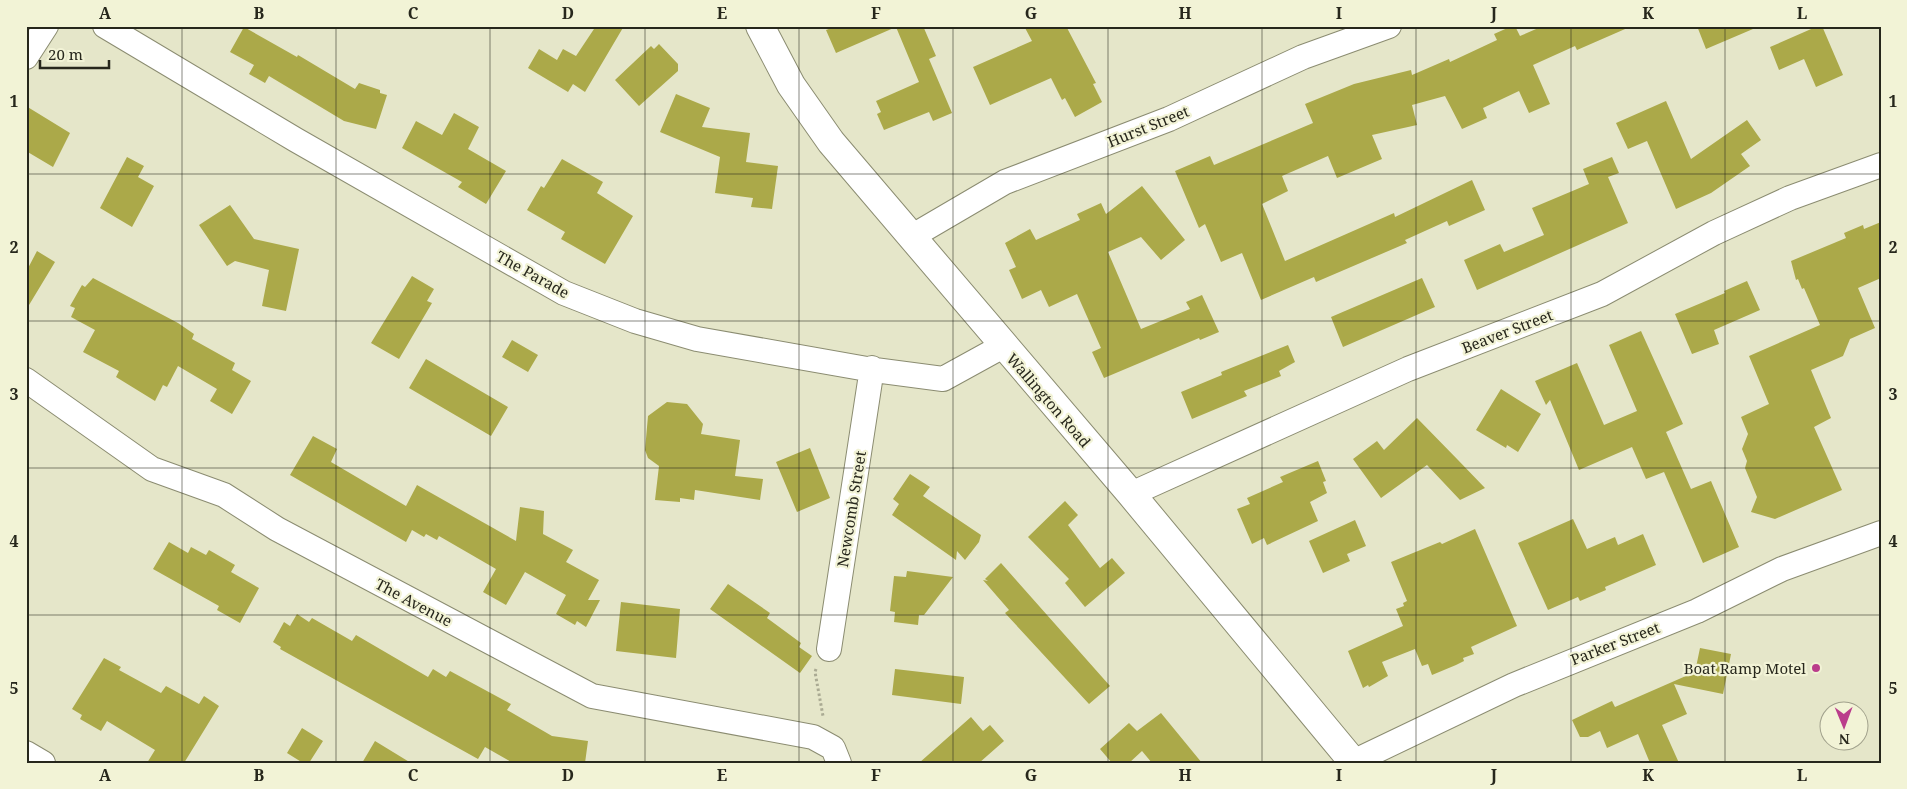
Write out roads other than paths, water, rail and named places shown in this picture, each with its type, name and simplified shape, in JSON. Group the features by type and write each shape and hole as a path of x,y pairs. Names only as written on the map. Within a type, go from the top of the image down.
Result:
{"street":[{"path":"26,57 46,26"},
{"name":"The Parade","path":"105,26 296,140 564,293 635,321 697,339 943,379 1003,346"},
{"name":"Wallington Road","path":"760,26 791,85 832,142 1003,346 1131,494 1354,762"},
{"name":"Hurst Street","path":"911,237 1005,182 1169,119 1303,57 1389,26"},
{"name":"Beaver Street","path":"1131,494 1408,369 1602,294 1722,229 1790,198 1881,165"},
{"name":"Newcomb Street","path":"829,649 872,368"},
{"name":"The Avenue","path":"26,380 152,469 224,495 277,529 592,696 814,737 836,755"},
{"name":"Parker Street","path":"1354,762 1514,685 1697,611 1782,569 1881,532"},
{"path":"26,753 43,763"}],"place":[{"name":"Boat Ramp Motel","path":"1816,668"}]}
